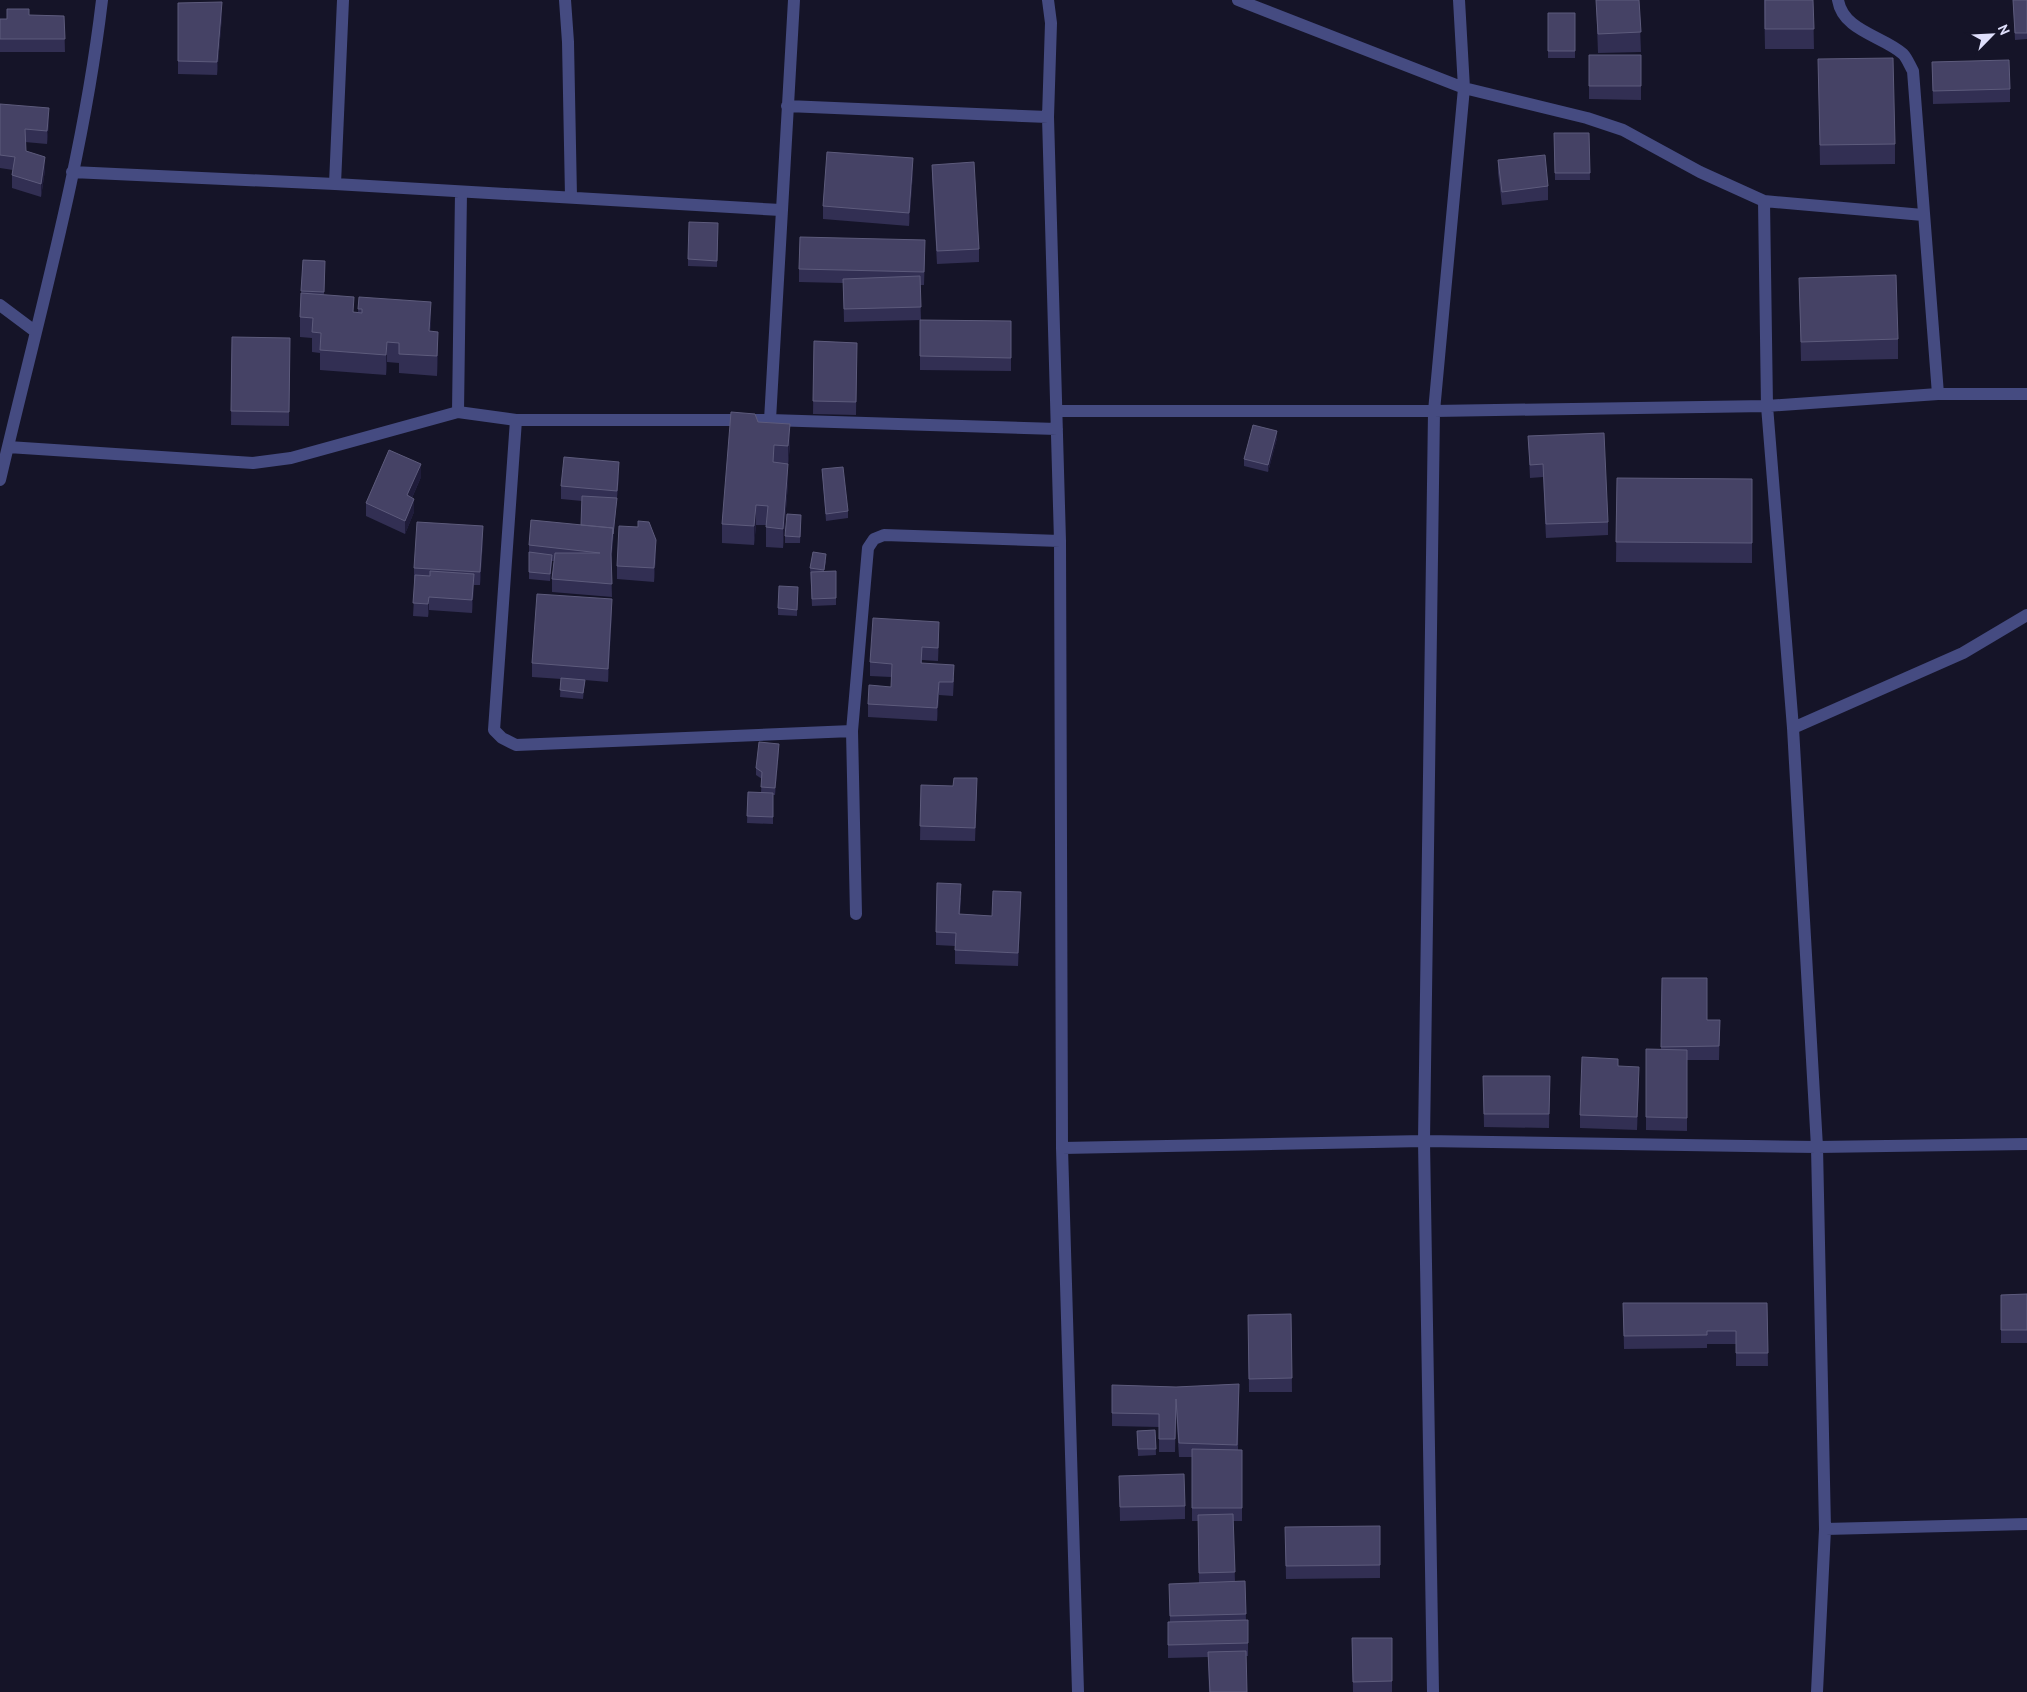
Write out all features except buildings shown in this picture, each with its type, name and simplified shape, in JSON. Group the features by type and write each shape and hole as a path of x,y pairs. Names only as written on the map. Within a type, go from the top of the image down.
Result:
{"street":[{"path":"0,480 72,172 96,48 102,0"},
{"path":"336,184 343,0"},
{"path":"565,0 568,42 571,197"},
{"path":"770,420 794,0"},
{"path":"1048,0 1051,23 1048,117 1058,411 1060,541 1062,1148 1078,1692"},
{"path":"1238,0 1464,88 1587,118 1623,130 1700,172 1764,201 1923,215"},
{"path":"1433,1692 1424,1141 1434,411 1464,88 1460,0"},
{"path":"1838,0 1839,7 1852,24 1904,55 1913,72 1938,394"},
{"path":"787,106 1048,117"},
{"path":"72,172 336,184 781,210"},
{"path":"458,412 461,192"},
{"path":"1764,201 1767,406 1793,728 1817,1147 1825,1529 1817,1692"},
{"path":"0,305 36,332"},
{"path":"1058,411 1434,411 1767,406 1938,394 2027,394"},
{"path":"8,447 253,463 291,458 458,412 516,420 770,420 1057,429"},
{"path":"516,420 494,730 502,738 516,744 852,731"},
{"path":"856,914 852,731 868,548 874,538 884,535 1060,541"},
{"path":"1793,728 1964,653 2027,615"},
{"path":"1062,1148 1424,1141 1817,1147 2027,1144"},
{"path":"1825,1529 2027,1524"}]}
